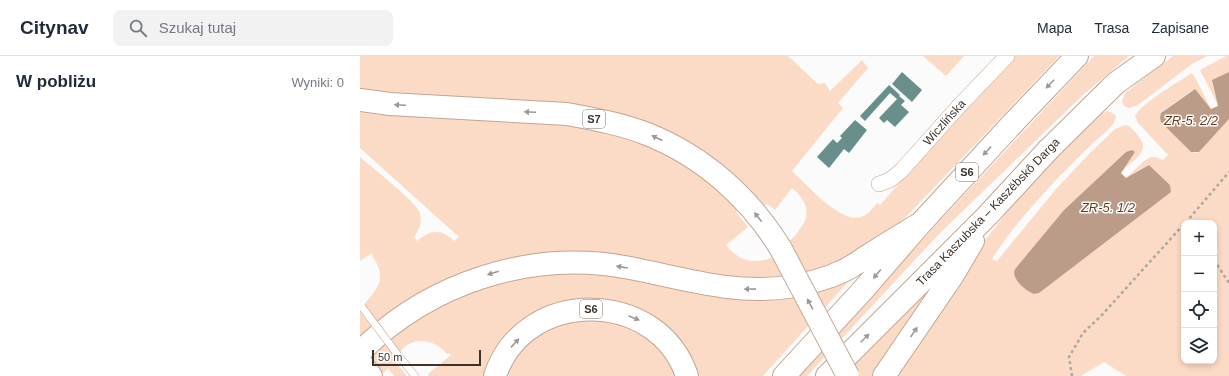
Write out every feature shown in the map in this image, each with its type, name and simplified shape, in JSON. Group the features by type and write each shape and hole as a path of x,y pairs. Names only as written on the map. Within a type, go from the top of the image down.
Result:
{"main road":[{"name":"S6","path":"784,376 863,290 920,223 1077,56"},
{"name":"Trasa Kaszubska – Kaszëbskô Darga","path":"827,376 989,214 1048,150 1116,83 1154,56"},
{"name":"S7","path":"360,100 390,104 567,114 595,119 646,133 671,145 706,166 736,191 771,232 848,376"},
{"path":"884,376 953,275 989,214"},
{"path":"360,352 397,320 421,304 454,287 502,271 556,263 601,264 629,268 726,288 767,289 807,283 844,271 920,223"},
{"name":"S6","path":"495,376 509,350 523,335 541,322 570,311 600,309 623,314 640,320 654,330 675,352 687,376"},
{"path":"360,362 372,376"}],"street":[{"name":"Wiczlińska","path":"879,184 890,180 901,171 959,106 1007,56"}],"lane":[{"path":"361,306 415,376"}],"path":[{"path":"1191,220 1229,172"},
{"path":"1072,376 1069,357 1083,333 1101,316 1181,228"},
{"path":"1217,265 1229,283"}],"shaded area":[{"path":"360,56 788,56 818,84 825,83 830,91 862,60 868,68 838,103 843,108 792,171 824,202 844,215 853,218 866,215 877,203 880,205 985,86 1015,56 1059,56 906,217 886,234 834,265 799,275 753,280 558,254 360,340 360,309 375,291 380,279 380,272 372,253 360,261 360,157 409,199 419,211 421,218 420,224 414,237 417,241 426,235 436,232 445,234 454,241 459,237 360,148 360,111 574,125 628,138 664,152 701,175 737,207 736,212 748,227 726,245 735,254 746,260 764,260 778,254 794,237 804,223 806,210 800,196 792,188 775,210 767,204 762,207 682,141 360,91"},
{"path":"923,56 964,56 946,76"},
{"path":"1094,56 1129,56 1084,94 940,233 807,376 795,376"},
{"path":"1173,56 1207,56 1192,64 1138,105 1129,108 1124,106 1122,101 1125,93"},
{"path":"1226,56 1229,56 1229,72 1212,81 1218,105 1200,70"},
{"path":"1192,73 1211,109 1191,91 1163,111 1160,120 1191,152 1197,153 1229,119 1229,376 1126,376 1104,362 1081,376 892,376 993,230 1042,172 1101,114 1107,111 1113,113 1116,116 1113,124 1039,198 1013,229 992,259 997,261 1056,189 1115,129 1125,125 1129,126 1137,134 1143,146 1139,155 1121,172 1135,152 1126,152 1064,210 1015,269 1014,273 1017,281 1032,292 1036,294 1039,293 1170,185 1149,165 1126,178 1144,161 1151,157 1156,157 1163,160 1168,155 1138,123 1135,116 1152,99"},
{"path":"947,264 876,376 843,376"},
{"path":"595,273 628,277 849,281 763,376 696,376 687,356 582,301 487,376 429,376 428,374 451,355 449,353 447,354 434,344 423,341 418,341 407,345 394,360 407,376 394,376 388,368 381,376 360,367 396,333 442,304 489,285 544,274"},
{"path":"601,317 655,341 680,376 503,376 516,354 551,325"}],"water":[{"name":"ZR-5. 2/2","path":"1229,72 1229,119 1199,152 1191,152 1161,122 1161,113 1195,89 1211,109 1218,106 1212,80"},
{"name":"ZR-5. 1/2","path":"1132,150 1135,152 1121,173 1126,178 1149,165 1170,185 1171,192 1039,293 1034,294 1027,290 1017,280 1014,273 1015,269 1064,210 1126,152"}],"building":[{"path":"902,72 922,90 912,102 892,84"},
{"path":"889,85 905,101 901,105 909,112 895,127 887,120 884,123 879,118 897,99 890,93 865,121 860,116"},
{"path":"855,120 867,130 849,153 844,149 829,168 817,157 833,139 837,143 842,138 840,136"}]}
